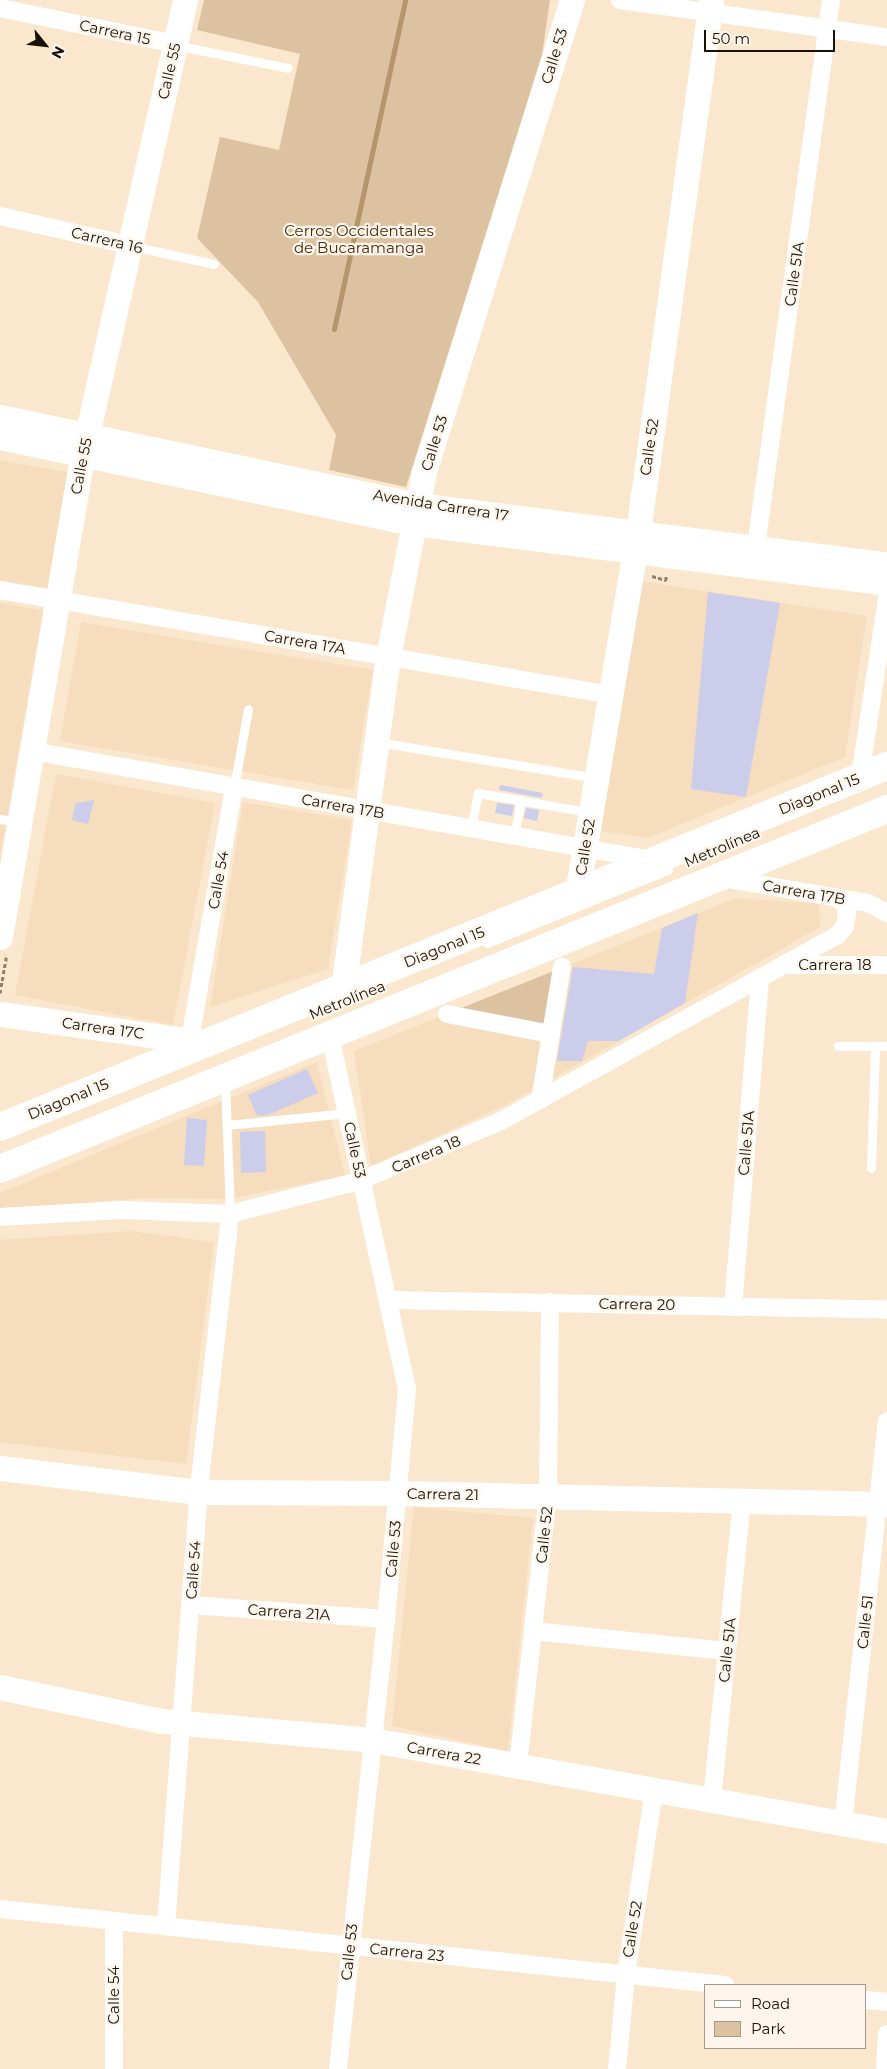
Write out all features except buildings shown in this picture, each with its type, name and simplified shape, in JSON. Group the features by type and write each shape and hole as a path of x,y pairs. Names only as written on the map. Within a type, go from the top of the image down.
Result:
{"main road":[{"name":"Diagonal 15","path":"0,1126 195,1045 343,989 577,893 664,864 887,766"},
{"path":"0,1169 887,809"}],"street":[{"name":"Calle 55","path":"0,937 10,820 32,751 85,443 185,0"},
{"name":"Calle 53","path":"343,989 388,657 424,472 572,0"},
{"path":"620,0 710,6 828,29 887,37"},
{"name":"Calle 51A","path":"756,547 831,0"},
{"name":"Calle 52","path":"577,893 636,541 710,6"},
{"name":"Carrera 15","path":"0,8 175,44"},
{"name":"Carrera 16","path":"0,216 129,245"},
{"name":"Avenida Carrera 17","path":"0,416 85,443 415,514 636,541 887,583"},
{"name":"Avenida Carrera 17","path":"0,437 85,443"},
{"name":"Avenida Carrera 17","path":"636,541 756,547 887,564"},
{"name":"Carrera 17A","path":"0,590 611,695"},
{"path":"860,777 887,599"},
{"name":"Carrera 17B","path":"32,751 664,864"},
{"name":"Calle 54","path":"195,1045 234,787"},
{"name":"Carrera 17B","path":"719,877 836,898 886,910"},
{"name":"Carrera 18","path":"0,1217 95,1211 230,1214 362,1180 442,1148 540,1100 838,935 845,926 848,914 845,905 836,898"},
{"name":"Carrera 18","path":"784,965 887,965"},
{"path":"540,1100 562,967"},
{"name":"Calle 51A","path":"733,1307 760,978"},
{"name":"Carrera 17C","path":"0,1014 195,1045"},
{"path":"447,1014 551,1034"},
{"name":"Calle 53","path":"330,1036 407,1389 386,1619 338,2069"},
{"name":"Calle 54","path":"166,1926 199,1492 230,1214"},
{"name":"Carrera 20","path":"388,1300 887,1310"},
{"name":"Calle 52","path":"518,1766 548,1496 550,1302"},
{"name":"Calle 51","path":"843,1824 882,1504 887,1421"},
{"name":"Carrera 21","path":"0,1468 199,1492 398,1493 882,1504"},
{"name":"Calle 51A","path":"712,1800 742,1501"},
{"name":"Carrera 21A","path":"191,1605 386,1619"},
{"path":"533,1631 726,1650"},
{"name":"Carrera 22","path":"0,1688 181,1724 372,1740 887,1831"},
{"name":"Calle 52","path":"618,2069 626,1975 654,1790"},
{"name":"Carrera 23","path":"0,1909 715,1984"},
{"name":"Calle 54","path":"114,1921 114,2069"},
{"path":"867,2000 887,2002"},
{"path":"884,2069 887,2034"}],"lane":[{"name":"Carrera 15","path":"175,44 288,68"},
{"name":"Carrera 16","path":"129,245 214,264"},
{"name":"Calle 54","path":"234,787 248,709"},
{"path":"376,742 596,778"},
{"path":"471,829 478,793 591,813"},
{"path":"514,836 521,800"},
{"name":"Metrolínea","path":"296,1038 791,836"},
{"name":"Metrolínea","path":"475,948 664,864"},
{"path":"838,1046 887,1046"},
{"path":"871,1168 875,1046"},
{"path":"224,1078 230,1214"},
{"path":"226,1125 347,1113"}],"shaded area":[{"path":"0,460 71,473 51,589 0,580"},
{"path":"640,581 867,616 845,757 647,838 601,831"},
{"path":"0,603 43,610 0,858"},
{"path":"81,622 373,670 353,790 60,741"},
{"path":"56,774 215,803 173,1025 15,995"},
{"path":"243,802 352,820 328,969 210,1007"},
{"path":"736,898 819,904 820,927 506,1105 371,1166 354,1051"},
{"path":"317,1062 345,1176 227,1199 147,1198 0,1209 0,1193"},
{"path":"130,1231 214,1242 186,1464 0,1442 0,1240"},
{"path":"414,1507 533,1518 508,1751 392,1726"}],"green space":[{"name":"Cerros Occidentales de Bucaramanga","path":"204,0 550,0 542,55 406,487 329,470 336,435 258,302 197,238 220,137 279,150 300,54 197,30"},
{"path":"571,964 551,1079 533,1089 542,1039 442,1016"}],"waterway":[{"path":"334,329 405,0"}]}
